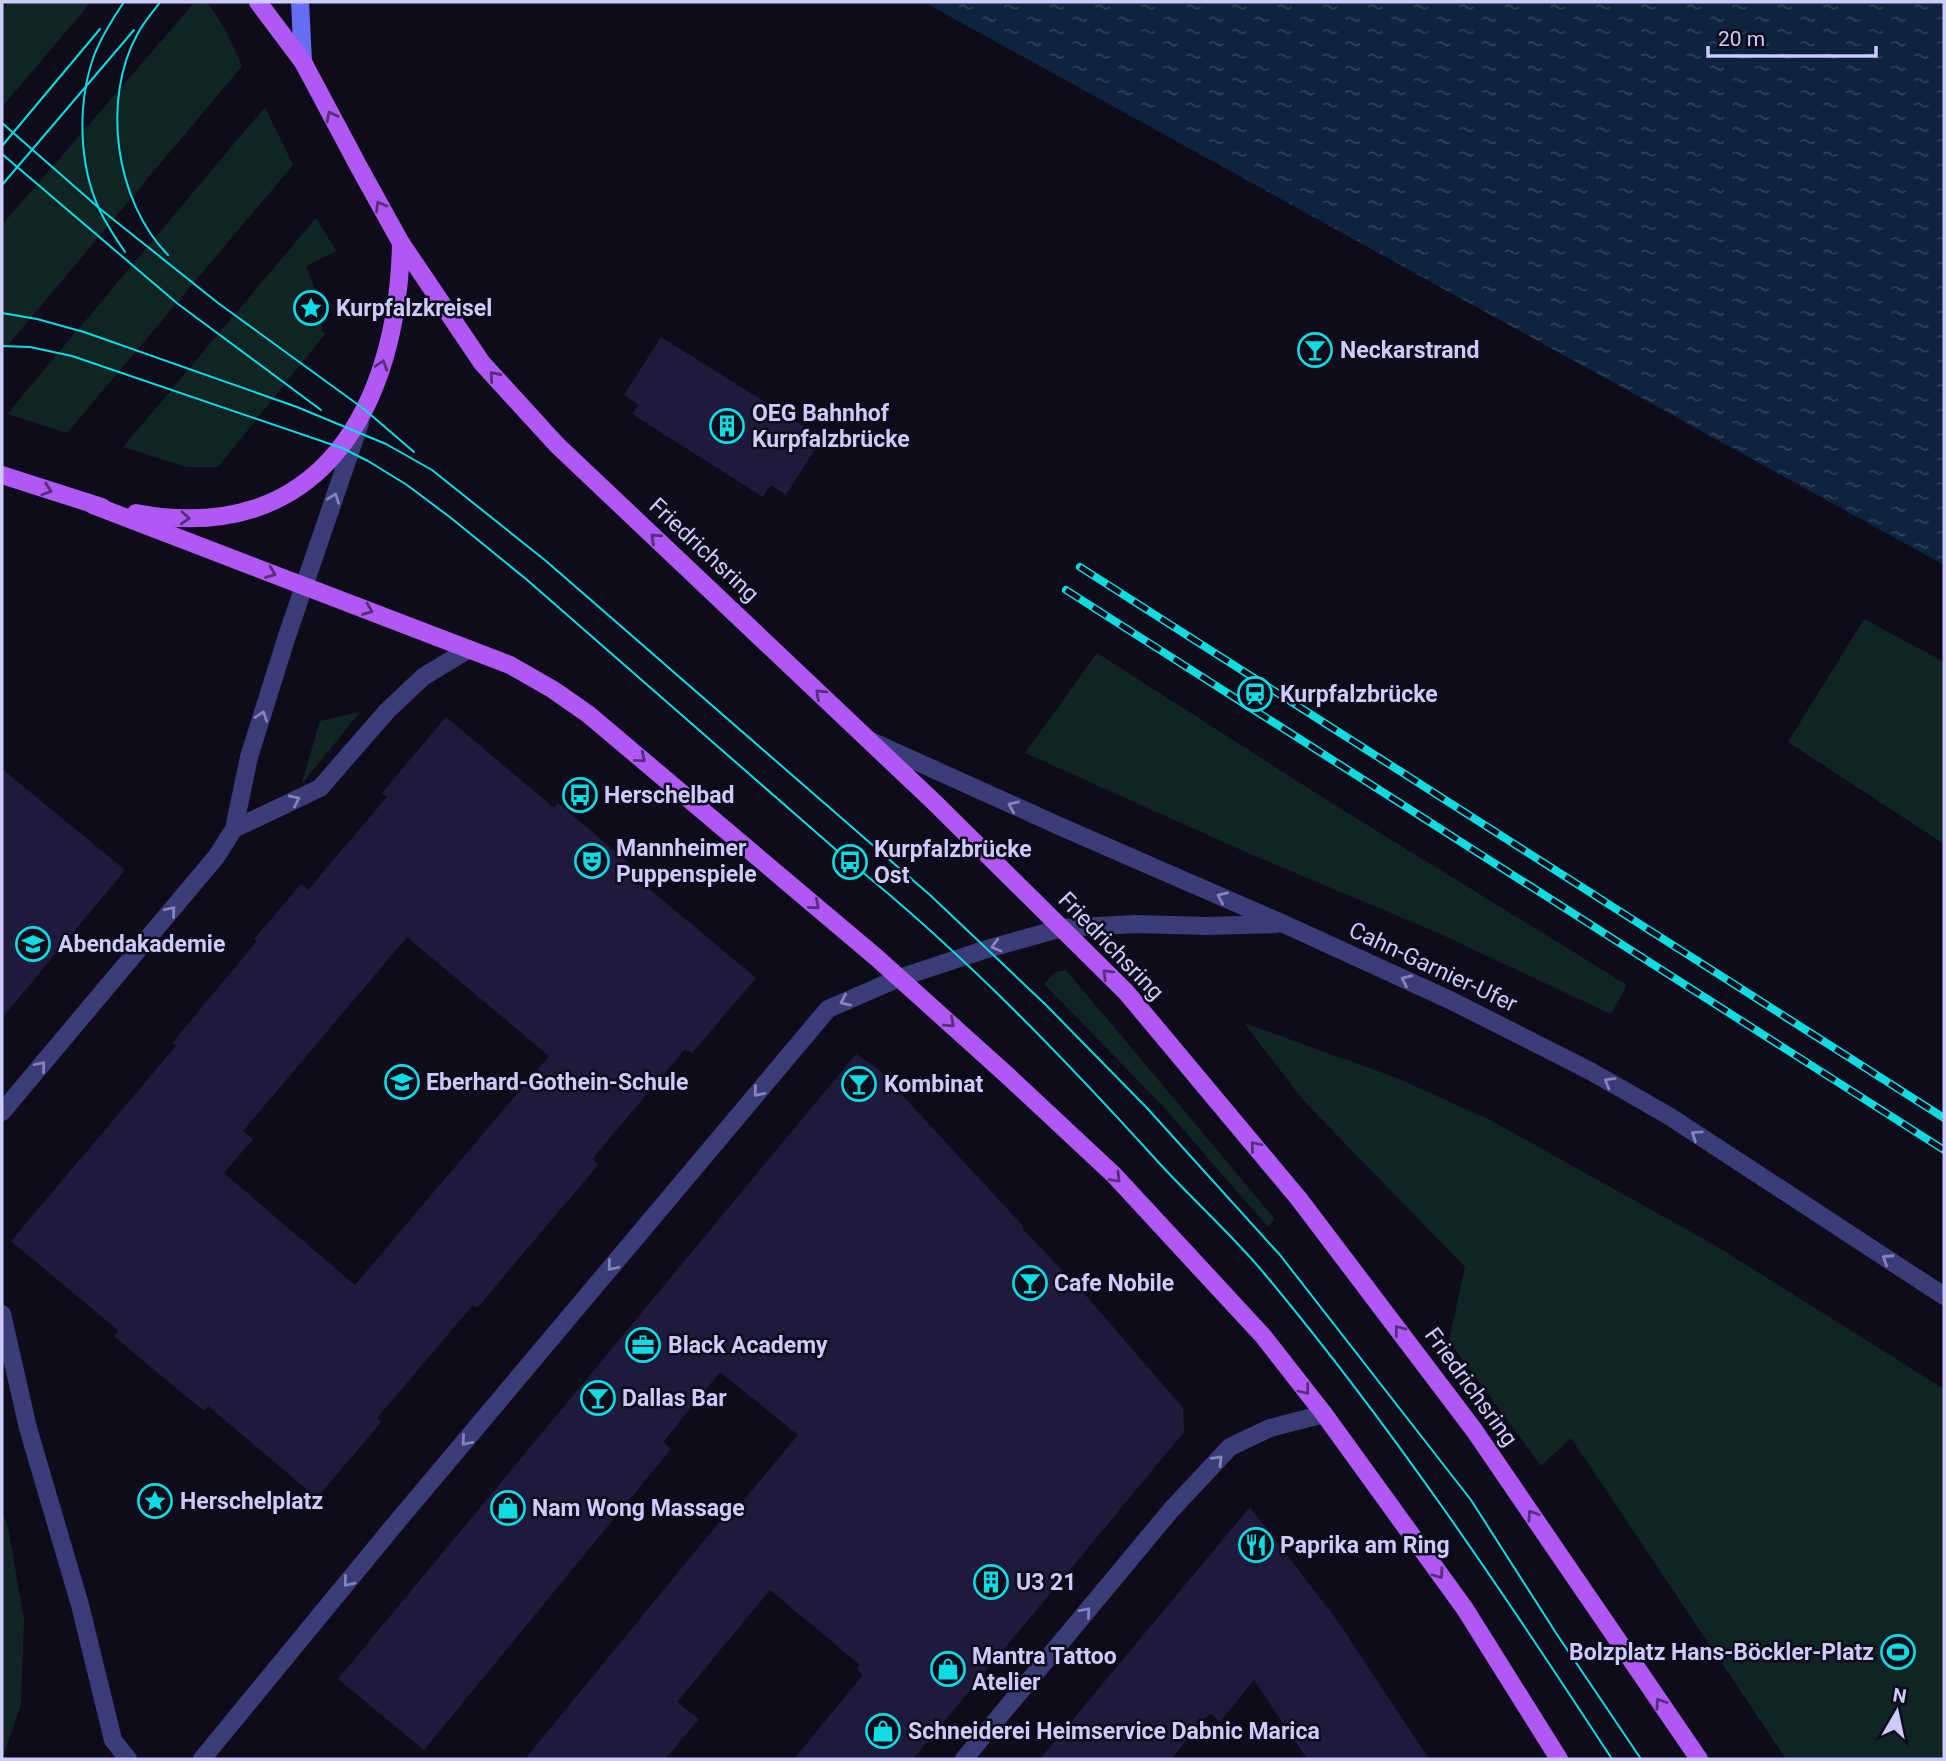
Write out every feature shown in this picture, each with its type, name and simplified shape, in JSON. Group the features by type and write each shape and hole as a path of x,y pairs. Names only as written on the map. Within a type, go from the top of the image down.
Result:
{"main road":[{"path":"93,505 150,516 190,519 234,515 259,508 299,486 342,448 365,409 380,373 397,305 401,243 303,62 258,2"},
{"path":"300,2 303,62"},
{"name":"Friedrichsring","path":"401,243 482,363 540,427 870,741 1126,992 1299,1199 1474,1430 1699,1759"},
{"path":"2,475 93,505 469,649 520,671 589,714 899,978 1114,1175 1263,1336 1324,1414 1465,1609 1559,1759"}],"street":[{"path":"2,1112 216,857 234,829 249,757 304,585 365,409"},
{"path":"234,829 320,788 387,711 423,677 469,649"},
{"name":"Cahn-Garnier-Ufer","path":"870,741 1284,924 1452,1002 1592,1072 1669,1116 1944,1296"},
{"path":"202,1759 391,1529 828,1009 899,978 987,948 1062,928 1136,924 1284,924"},
{"path":"2,1314 28,1428 80,1605 113,1740 128,1759"},
{"path":"964,1759 1171,1510 1230,1447 1270,1428 1324,1414"}],"green space":[{"path":"2,2 91,2 2,107"},
{"path":"195,2 207,2 225,29 242,66 2,352 2,225"},
{"path":"265,107 293,165 67,433 7,414"},
{"path":"316,218 336,251 306,266 318,297 322,331 326,333 218,467 186,467 123,447"},
{"path":"1864,619 1944,662 1944,844 1788,742"},
{"path":"1097,653 1333,804 1627,985 1611,1014 1436,932 1248,853 1025,753"},
{"path":"360,712 301,785 320,721"},
{"path":"1066,970 1275,1219 1268,1227 1161,1104 1044,984 1055,972"},
{"path":"1244,1023 1397,1078 1492,1121 1716,1246 1944,1389 1944,1759 1786,1759 1571,1438 1541,1466 1449,1341 1465,1267 1304,1101"},
{"path":"2,1512 8,1527 24,1620 21,1704 2,1759"}],"water":[{"path":"924,2 1944,2 1944,565"}],"building":[{"name":"OEG Bahnhof Kurpfalzbrücke","path":"661,337 822,438 786,495 771,485 763,497 632,414 639,405 624,395"},
{"name":"Eberhard-Gothein-Schule","path":"446,717 554,808 558,803 644,876 640,881 756,978 692,1053 685,1049 592,1159 598,1165 477,1308 473,1305 377,1418 381,1422 317,1498 208,1406 204,1411 159,1374 114,1336 119,1331 11,1241 176,1046 172,1043 257,941 254,939 302,883 308,890 387,797 382,793","holes":["407,937 549,1056 355,1285 224,1173 253,1139 243,1131"]},
{"name":"Abendakademie","path":"2,769 125,870 2,1018"},
{"path":"856,1054 877,1068 1089,1299 1183,1408 1184,1432 913,1759 794,1759 863,1675 857,1669 860,1665 770,1590 677,1702 699,1719 665,1759 525,1759 735,1503 739,1506 798,1435 720,1372 663,1442 671,1449 424,1750 338,1679"},
{"path":"1250,1507 1337,1620 1429,1759 1307,1759 1254,1680 1220,1722 1210,1713 1171,1759 1040,1759"}],"tram line":[{"path":"124,2 95,53 85,91 82,132 87,173 93,193 103,216 125,252"},
{"path":"160,2 140,29 126,59 117,118 125,178 150,233 168,255"},
{"path":"2,146 100,29"},
{"path":"2,185 134,30"},
{"path":"2,123 99,208 218,303 364,409 414,452"},
{"path":"2,154 178,304 321,410"},
{"path":"2,313 84,332 297,407 386,444 432,470 546,561 930,895 1045,1004 1147,1108 1280,1255 1471,1500 1641,1759"},
{"path":"2,346 30,347 72,356 342,448 407,485 526,579 892,897 972,969 1049,1045 1263,1272 1356,1389 1445,1510 1612,1759"}],"railway":[{"path":"1080,567 1944,1118"},
{"path":"1066,590 1944,1150"}],"place":[{"name":"Kurpfalzkreisel","path":"311,308"},
{"name":"Neckarstrand","path":"1315,350"},
{"name":"OEG Bahnhof Kurpfalzbrücke","path":"727,426"},
{"name":"Kurpfalzbrücke","path":"1255,694"},
{"name":"Herschelbad","path":"580,795"},
{"name":"Mannheimer Puppenspiele","path":"592,861"},
{"name":"Kurpfalzbrücke Ost","path":"850,862"},
{"name":"Abendakademie","path":"33,944"},
{"name":"Eberhard-Gothein-Schule","path":"402,1082"},
{"name":"Kombinat","path":"859,1084"},
{"name":"Cafe Nobile","path":"1030,1283"},
{"name":"Black Academy","path":"643,1345"},
{"name":"Dallas Bar","path":"598,1398"},
{"name":"Herschelplatz","path":"155,1501"},
{"name":"Nam Wong Massage","path":"508,1508"},
{"name":"Paprika am Ring","path":"1256,1545"},
{"name":"U3 21","path":"991,1582"},
{"name":"Bolzplatz Hans-Böckler-Platz","path":"1898,1652"},
{"name":"Mantra Tattoo Atelier","path":"948,1669"},
{"name":"Schneiderei Heimservice Dabnic Marica","path":"883,1731"}]}
